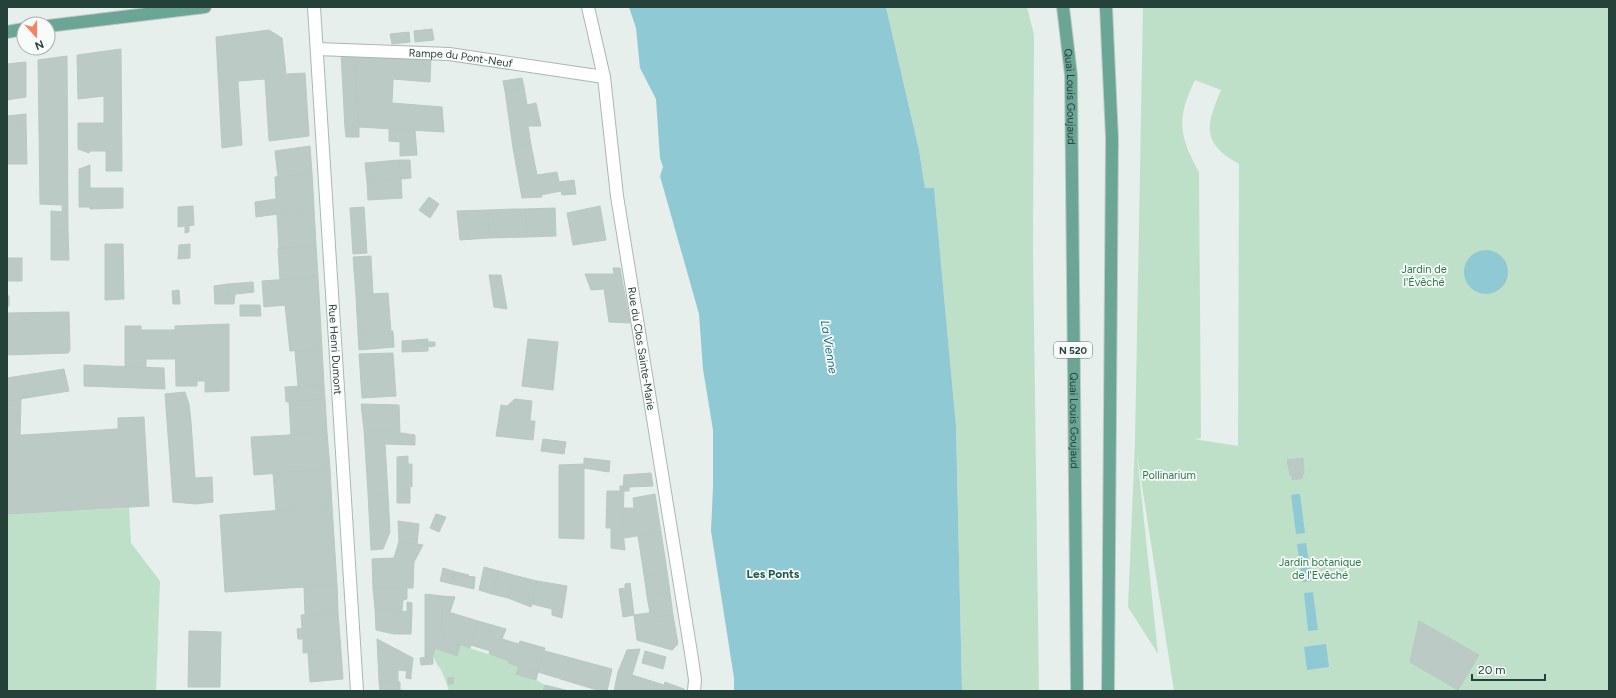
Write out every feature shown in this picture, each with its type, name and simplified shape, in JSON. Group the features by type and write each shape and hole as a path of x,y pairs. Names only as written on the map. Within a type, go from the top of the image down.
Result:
{"main road":[{"path":"56,25 205,7"},
{"path":"1106,7 1112,138 1108,691"},
{"name":"Quai Louis Goujaud","path":"1063,8 1071,76 1077,691"}],"street":[{"name":"Rue Henri Dumont","path":"314,7 357,691"},
{"name":"Rue du Clos Sainte-Marie","path":"588,7 604,77 618,196 695,680 694,691"},
{"name":"Rampe du Pont-Neuf","path":"317,49 450,54 604,77"}],"green space":[{"path":"886,7 1027,7 1034,35 1033,251 1039,691 962,691 956,426 934,189 925,188 919,150"},
{"name":"Jardin de l'Évêché","path":"1143,7 1609,7 1609,691 1174,691 1137,454 1158,654 1128,607 1135,441","holes":["1195,80 1221,90 1212,113 1210,132 1213,141 1218,148 1239,164 1238,446 1194,439 1201,438 1199,172 1187,148 1182,127 1185,106"]},
{"path":"129,508 131,543 160,581 156,691 7,691 7,514"},
{"path":"460,645 509,661 508,663 519,666 516,673 545,685 543,691 449,691 441,669 435,660 433,651 435,648 456,656"}],"water":[{"name":"La Vienne","path":"629,7 886,7 919,150 925,188 934,188 956,426 962,691 734,691 734,678 711,531 713,430 703,369 699,314 660,176 663,167 660,158 656,99 640,68 636,28"},
{"path":"1482,250 1490,250 1495,251 1502,256 1507,263 1507,281 1502,288 1495,293 1482,294 1474,291 1467,284 1464,276 1464,268 1467,260 1474,253"},
{"path":"1300,494 1305,533 1296,534 1291,495"},
{"path":"1306,543 1312,581 1302,582 1297,544"},
{"path":"1313,592 1318,630 1308,631 1304,593"},
{"path":"1326,644 1329,667 1307,670 1304,647"}],"building":[{"path":"432,29 434,40 415,42 414,31"},
{"path":"269,30 282,38 286,74 305,73 309,136 269,141 265,79 238,81 242,145 222,148 216,37"},
{"path":"409,32 410,42 392,44 390,34"},
{"path":"121,49 122,171 106,171 106,151 90,151 89,153 78,149 78,123 104,123 104,96 78,99 77,55"},
{"path":"354,52 359,127 345,128 341,53"},
{"path":"354,52 431,59 430,82 393,79 392,103 442,107 444,132 359,127"},
{"path":"67,56 68,230 51,230 51,211 62,212 62,205 40,204 38,60"},
{"path":"26,62 26,97 7,100 7,64"},
{"path":"522,78 524,87 505,91 503,81"},
{"path":"524,87 527,105 536,103 541,126 528,126 531,145 513,148 505,91"},
{"path":"26,114 26,123 7,125 7,116"},
{"path":"26,123 27,164 7,164 7,125"},
{"path":"359,127 359,137 346,137 345,128"},
{"path":"389,129 415,131 417,155 400,156 400,142 389,141"},
{"path":"531,145 537,175 557,172 559,182 574,180 576,194 562,195 561,191 541,195 542,197 522,198 513,148"},
{"path":"310,146 312,173 278,177 275,151"},
{"path":"399,160 401,179 367,182 365,163"},
{"path":"399,160 410,160 411,178 401,179"},
{"path":"90,165 90,188 123,188 123,208 90,209 90,207 79,207 79,169"},
{"path":"312,173 314,209 256,217 255,202 276,199 275,177"},
{"path":"401,179 402,198 368,200 367,182"},
{"path":"429,197 439,204 430,218 419,210"},
{"path":"193,206 194,225 178,227 178,207"},
{"path":"600,206 606,240 573,245 567,213"},
{"path":"364,207 367,253 353,254 350,208"},
{"path":"555,208 556,236 527,237 525,209"},
{"path":"314,209 316,245 279,249 277,214"},
{"path":"525,209 527,237 489,238 488,210"},
{"path":"488,210 489,238 460,240 457,211"},
{"path":"189,225 189,232 185,233 185,226"},
{"path":"51,230 68,230 69,260 51,260"},
{"path":"105,244 123,244 124,299 105,300"},
{"path":"190,244 190,258 178,259 179,245"},
{"path":"316,245 318,277 280,280 278,249"},
{"path":"371,256 373,294 356,295 353,257"},
{"path":"7,258 22,258 22,281 7,281"},
{"path":"613,268 620,268 621,274 614,274"},
{"path":"585,274 621,274 630,323 609,322 604,289 591,290"},
{"path":"489,275 501,275 507,309 494,307"},
{"path":"318,277 322,349 290,351 285,305 264,307 262,281"},
{"path":"253,282 254,292 227,295 228,284"},
{"path":"228,284 227,304 215,304 214,286"},
{"path":"179,290 180,304 173,304 172,291"},
{"path":"388,293 391,332 358,334 356,295"},
{"path":"235,294 234,304 227,304 227,295"},
{"path":"7,296 9,296 9,306 7,306"},
{"path":"240,305 260,305 261,316 240,316"},
{"path":"69,312 70,350 68,353 7,355 7,313"},
{"path":"229,324 229,391 205,392 205,381 197,381 197,386 176,386 175,326"},
{"path":"125,326 141,326 141,330 175,330 175,359 146,359 146,368 125,368"},
{"path":"393,331 394,347 359,350 358,334"},
{"path":"428,339 428,342 435,342 435,346 428,347 428,351 402,352 402,341"},
{"path":"528,339 558,342 553,390 522,386"},
{"path":"322,349 324,385 298,386 295,351"},
{"path":"393,353 396,396 362,398 359,354"},
{"path":"84,365 164,368 165,389 84,386"},
{"path":"64,369 69,391 8,401 7,378"},
{"path":"324,385 325,399 286,402 285,387"},
{"path":"185,392 189,404 195,478 212,477 213,502 196,504 173,502 165,394"},
{"path":"7,393 8,401 21,399 20,436 7,436"},
{"path":"325,399 327,433 291,435 289,402"},
{"path":"515,399 532,401 530,421 535,421 533,440 496,436 501,405 507,406"},
{"path":"361,404 399,405 400,433 380,430 364,430"},
{"path":"144,417 149,506 7,514 7,436 118,429 118,418"},
{"path":"364,430 380,430 415,435 415,445 385,444 388,494 368,493"},
{"path":"327,433 330,469 254,475 251,437"},
{"path":"543,439 566,442 564,454 541,451"},
{"path":"408,456 408,464 412,464 412,487 410,486 410,493 397,494 397,457"},
{"path":"584,458 610,461 609,472 584,468"},
{"path":"1303,458 1304,474 1290,475 1287,460"},
{"path":"584,464 584,539 559,538 559,465"},
{"path":"330,469 332,506 276,511 273,473"},
{"path":"651,473 653,486 629,487 629,491 623,491 624,475"},
{"path":"1302,474 1303,478 1292,480 1292,475"},
{"path":"620,486 624,486 623,532 625,550 611,548 611,528 606,528 607,491 620,491"},
{"path":"368,493 388,494 390,532 383,549 371,550"},
{"path":"410,493 410,503 397,503 397,494"},
{"path":"655,494 661,532 624,538 623,508 634,508 633,498"},
{"path":"332,506 337,585 225,592 220,515"},
{"path":"436,514 446,517 439,532 430,528"},
{"path":"398,521 419,524 417,544 399,541"},
{"path":"661,532 667,571 644,575 638,536"},
{"path":"399,541 423,545 414,562 413,588 373,588 372,559 394,558"},
{"path":"484,567 499,571 492,594 479,590"},
{"path":"443,568 456,572 454,575 442,573"},
{"path":"499,571 513,575 508,598 492,594"},
{"path":"667,571 670,593 647,596 644,575"},
{"path":"456,572 469,575 466,577 454,575"},
{"path":"442,573 454,575 452,584 440,581"},
{"path":"454,575 475,577 474,589 452,584"},
{"path":"513,575 537,581 531,607 508,598"},
{"path":"537,581 567,586 562,618 552,615 552,609 532,604"},
{"path":"630,583 634,615 623,617 619,589 625,588 625,584"},
{"path":"337,585 338,612 305,615 304,587"},
{"path":"373,588 407,588 407,599 403,600 402,611 375,609"},
{"path":"670,593 673,615 656,617 655,612 650,613 647,596"},
{"path":"425,594 442,596 443,639 460,645 457,656 435,648 433,656 425,657"},
{"path":"442,596 455,597 450,612 442,610"},
{"path":"407,602 412,603 412,612 407,611"},
{"path":"375,609 412,612 411,634 394,634 376,630"},
{"path":"442,610 478,621 470,648 443,639"},
{"path":"338,612 341,651 303,653 303,639 298,639 297,629 302,628 301,615"},
{"path":"655,612 656,617 673,615 678,644 672,650 637,640 634,615"},
{"path":"478,621 506,629 502,639 519,644 520,641 545,648 538,672 508,663 509,661 489,654 490,651 471,645"},
{"path":"1419,621 1479,655 1458,690 1410,662"},
{"path":"189,631 221,632 220,687 188,687"},
{"path":"377,639 413,658 411,675 406,675 407,671 398,670 398,683 379,681"},
{"path":"640,649 632,675 664,685 665,682 684,689 685,691 614,691 618,672 627,650"},
{"path":"341,651 343,679 310,682 308,653"},
{"path":"545,651 612,669 607,691 600,691 538,672"},
{"path":"645,651 666,657 663,669 642,663"},
{"path":"433,656 433,664 421,665 420,658"},
{"path":"519,666 538,672 536,680 516,674"},
{"path":"406,675 411,675 411,679 406,678"},
{"path":"448,677 454,678 453,684 448,684"},
{"path":"379,681 400,682 400,690 409,691 380,691"},
{"path":"545,685 569,691 543,691"}],"district":[{"name":"Les Ponts","path":"773,574"}],"park label":[{"name":"Pollinarium","path":"1169,475"},
{"name":"Jardin botanique de l'Evêché","path":"1320,568"}]}
